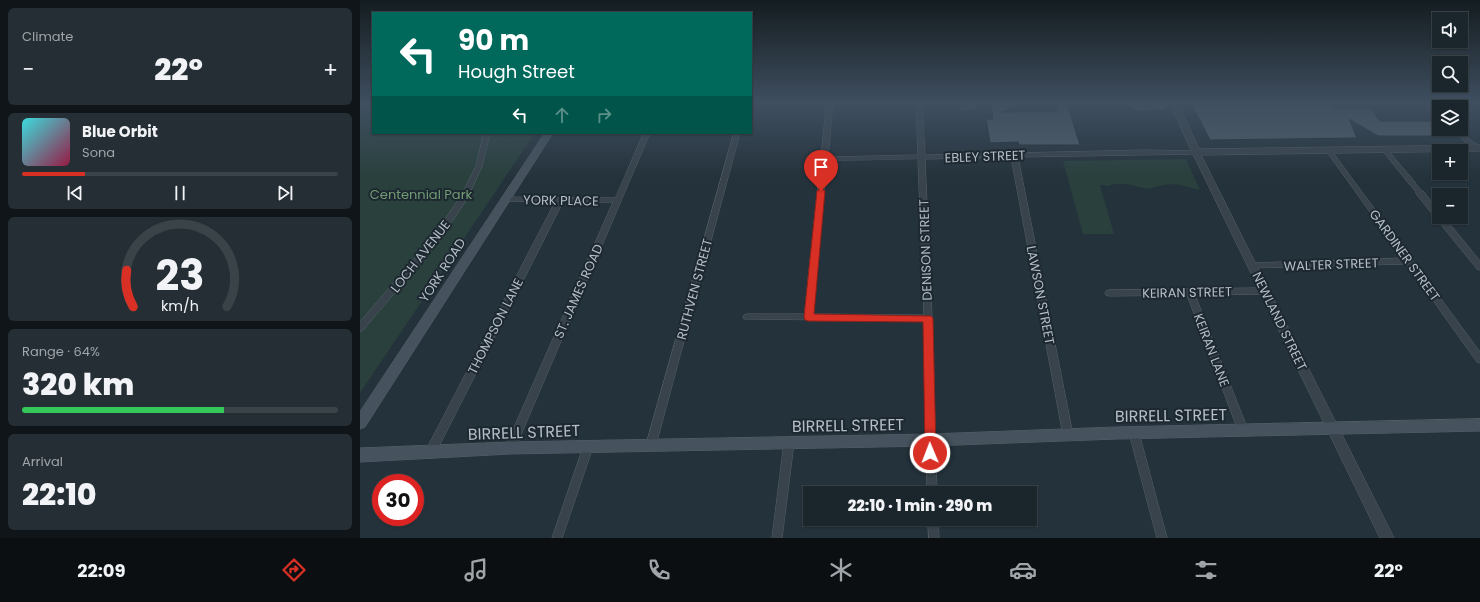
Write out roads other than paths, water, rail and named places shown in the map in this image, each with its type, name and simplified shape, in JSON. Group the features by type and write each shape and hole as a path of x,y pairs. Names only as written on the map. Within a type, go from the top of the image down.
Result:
{"main road":[{"name":"YORK ROAD","path":"360,423 547,134"},
{"name":"BIRRELL STREET","path":"360,455 510,448 930,440 1243,430 1480,425"}],"street":[{"path":"808,317 828,128"},
{"name":"DENISON STREET","path":"920,128 928,318 932,486"},
{"name":"NEWLAND STREET","path":"1185,128 1387,538"},
{"name":"LOCH AVENUE","path":"360,328 435,240 464,197 480,166 487,134"},
{"name":"ST. JAMES ROAD","path":"510,448 647,134"},
{"name":"RUTHVEN STREET","path":"651,445 737,134"},
{"path":"1463,136 1480,148"},
{"name":"EBLEY STREET","path":"825,159 1154,153 1304,145 1350,149 1480,148"},
{"name":"EBLEY STREET","path":"1195,150 1329,151 1350,149"},
{"path":"1384,149 1432,208"},
{"name":"GARDINER STREET","path":"1329,151 1480,359"},
{"name":"LAWSON STREET","path":"1014,155 1068,435"},
{"name":"YORK PLACE","path":"505,199 618,200"},
{"name":"THOMPSON LANE","path":"430,452 560,200"},
{"path":"1445,224 1480,267"},
{"name":"WALTER STREET","path":"1252,266 1410,261"},
{"name":"KEIRAN STREET","path":"1109,293 1265,291"},
{"name":"KEIRAN LANE","path":"1190,293 1243,430"},
{"path":"746,317 928,318"},
{"path":"1134,433 1162,538"},
{"path":"777,538 788,443"},
{"path":"557,538 588,447"},
{"path":"933,526 934,538"}],"park label":[{"name":"Centennial Park","path":"421,194"}]}
